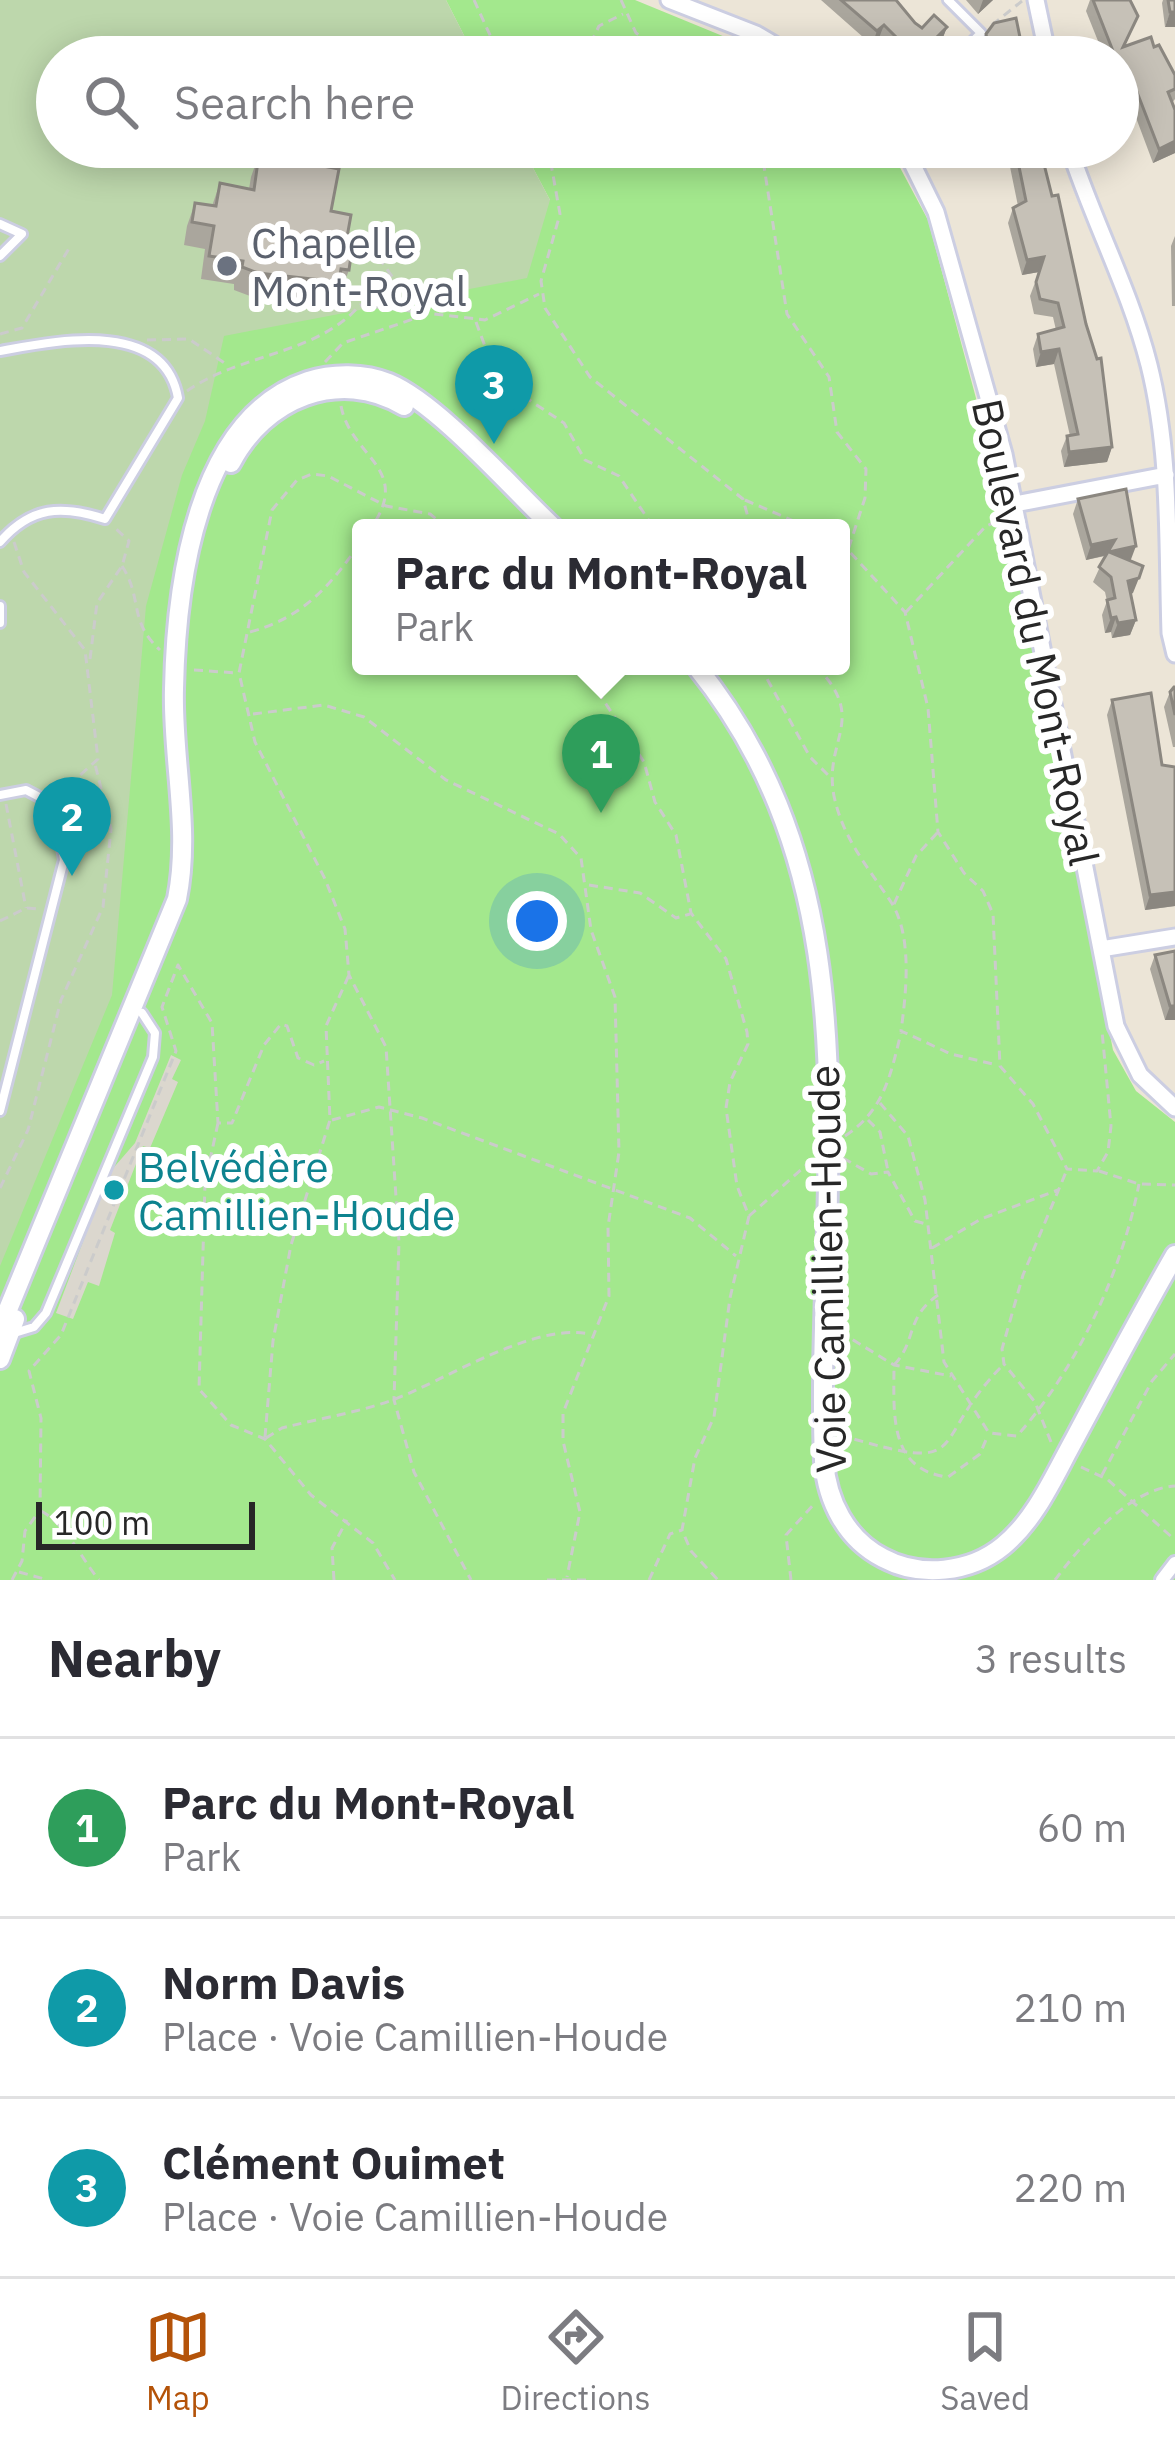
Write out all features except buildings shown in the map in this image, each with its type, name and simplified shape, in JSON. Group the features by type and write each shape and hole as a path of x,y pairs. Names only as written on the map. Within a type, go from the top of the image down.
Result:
{"street":[{"path":"669,0 759,36"},
{"path":"1036,0 1044,36"},
{"name":"Boulevard du Mont-Royal","path":"914,168 936,212 1012,510 1126,1052 1147,1083 1175,1108"},
{"path":"1077,168 1135,316 1153,385 1166,475 1170,633 1175,654"},
{"path":"0,1359 5,1332 177,899 183,833 175,659 186,577 210,484 227,445 252,411 272,396 319,377 373,378 409,394 544,519"},
{"path":"5,1332 154,1009 189,882 182,664 221,487 240,447 266,416 303,396 337,389 370,390 404,406 532,519"},
{"path":"1012,510 1166,475"},
{"name":"Voie Camillien-Houde","path":"693,675 736,734 760,778 790,852 811,935 817,1004 816,1461 821,1498 834,1526 867,1559 897,1575 928,1580"},
{"name":"Voie Camillien-Houde","path":"701,675 757,757 807,885 824,976 824,1433 830,1498 848,1529 875,1554 927,1570 958,1568 988,1557 1029,1518 1175,1255"},
{"path":"1101,949 1175,938"},
{"path":"941,1580 994,1564 1028,1534 1175,1280"},
{"path":"1162,1580 1175,1563"}],"lane":[{"path":"948,0 981,33 978,36"},
{"path":"0,224 22,234 0,256"},
{"path":"0,351 73,341 131,344 166,368 178,398 105,519 49,510 25,518 3,538"},
{"path":"0,606 0,623"},
{"path":"0,1111 64,860 51,806 32,791 1,794"},
{"path":"5,1332 34,1328 46,1313 157,1043 154,1009"}],"path":[{"path":"474,0 490,36"},
{"path":"622,0 625,14 641,36"},
{"path":"981,33 1023,0"},
{"path":"594,36 614,14 625,14"},
{"path":"552,168 560,214 540,293 590,377 743,499 789,519"},
{"path":"764,168 787,314 830,377 840,438 866,469 865,498 850,544"},
{"path":"374,227 380,259 415,312"},
{"path":"0,334 22,328 71,245"},
{"path":"178,398 227,365 324,337 360,304 475,321 499,316 540,293"},
{"path":"319,377 328,356 344,343 424,316"},
{"path":"475,321 486,350 514,390 564,424 585,460 619,476 648,519"},
{"path":"131,344 189,339 227,365"},
{"path":"337,389 349,436 371,454 384,474 386,506 377,519"},
{"path":"436,519 386,506 328,476 312,474 286,488 272,510 239,673 255,742 269,777 326,879 345,928 349,975 386,1047 399,1242 394,1400 414,1472 472,1580"},
{"path":"743,499 749,519"},
{"path":"905,612 986,526 1012,510"},
{"path":"51,806 94,764 99,750 88,662 97,602 122,566 129,541 105,519"},
{"path":"3,538 18,548 24,572 68,622 88,662"},
{"path":"850,552 905,612 928,708 938,832 964,873 983,891 993,914 1000,1066"},
{"path":"248,633 284,623 328,589 352,555"},
{"path":"122,566 134,591 139,629 160,650"},
{"path":"198,672 239,673"},
{"path":"586,675 637,745 656,802 676,835 692,914 726,959 747,1032 748,1044 730,1082 726,1108 737,1186 749,1216 737,1258 720,1389 707,1438 695,1458 682,1530 691,1551 718,1580"},
{"path":"765,675 809,758 832,780"},
{"path":"824,675 840,694 845,711 832,780 847,836 866,874 893,905 905,968 901,1031 951,1054 1000,1066 1034,1104 1067,1169"},
{"path":"251,714 324,705 364,717 446,780 560,834 581,858 591,930 615,997 620,1138 608,1227 609,1296 563,1413 563,1441 580,1512 567,1577"},
{"path":"0,1188 28,1130 61,1000 104,907 111,829 94,764"},
{"path":"1,794 26,908"},
{"path":"893,905 916,856 938,832"},
{"path":"588,884 640,892 676,918 692,914"},
{"path":"0,921 26,908 52,911"},
{"path":"12,1580 18,1572 25,1531 40,1510 42,1430 29,1371 61,1335 171,1059 176,1041 154,1009 180,966 212,1023 218,1050 218,1123 205,1183 195,1371 199,1389 218,1414 265,1439 311,1495 374,1543 395,1580"},
{"path":"265,1439 270,1360 291,1245 330,1120 326,1026 349,975"},
{"path":"218,1123 232,1123 264,1045 281,1024 287,1026 298,1058 314,1065 324,1061"},
{"path":"1097,1171 1108,1152 1112,1126 1102,1026"},
{"path":"880,1103 908,1136 931,1249 944,1362 989,1433"},
{"path":"330,1120 365,1109 393,1109 690,1218 737,1258"},
{"path":"868,1120 880,1132 888,1172 915,1221 926,1224"},
{"path":"826,1148 871,1174 888,1172"},
{"path":"122,1156 132,1160"},
{"path":"1067,1169 1097,1171 1139,1184 1175,1185"},
{"path":"1056,1448 1004,1364 1005,1333 1067,1169"},
{"path":"989,1433 1017,1436 1037,1412 1109,1288 1123,1254 1139,1184"},
{"path":"931,1249 981,1219 1058,1190"},
{"path":"938,1295 918,1310 904,1354 894,1365 893,1423 904,1453 914,1466 948,1477 980,1454 989,1433"},
{"path":"827,1328 848,1334 894,1365 952,1376"},
{"path":"265,1439 282,1428 394,1400 427,1380 521,1344 580,1332 594,1334"},
{"path":"1102,1475 1152,1382 1175,1354"},
{"path":"824,1433 930,1456 947,1447 971,1398 1004,1364"},
{"path":"1081,1467 1102,1475 1175,1540"},
{"path":"1055,1580 1073,1556 1134,1503 1160,1487 1175,1486"},
{"path":"791,1580 786,1535 821,1498"},
{"path":"40,1510 54,1518 74,1554 98,1580"},
{"path":"334,1580 332,1548 347,1519"},
{"path":"649,1580 670,1534 682,1530"},
{"path":"18,1572 48,1580"},
{"path":"547,1580 588,1580"}],"green space":[{"path":"0,0 446,0 464,36 36,36 36,168 533,168 550,200 527,278 224,336 205,421 182,475 146,606 112,995 0,1266"},
{"path":"446,0 635,0 723,36 464,36"},
{"path":"56,168 252,168 550,200 533,168 900,168 928,220 1008,517 1113,1050 1136,1091 1175,1122 1175,1580 0,1580 0,1194"}],"shaded area":[{"name":"Belvédère Camillien-Houde","path":"171,1055 181,1060 172,1079 178,1082 150,1148 143,1146 110,1230 115,1233 99,1286 88,1282 73,1319 56,1313 109,1173 135,1143"}],"place":[{"name":"Chapelle Mont-Royal","path":"227,266"},
{"name":"Clément Ouimet","path":"494,444"},
{"name":"Parc du Mont-Royal","path":"601,813"},
{"name":"Norm Davis","path":"72,876"},
{"name":"Belvédère Camillien-Houde","path":"114,1190"}]}
